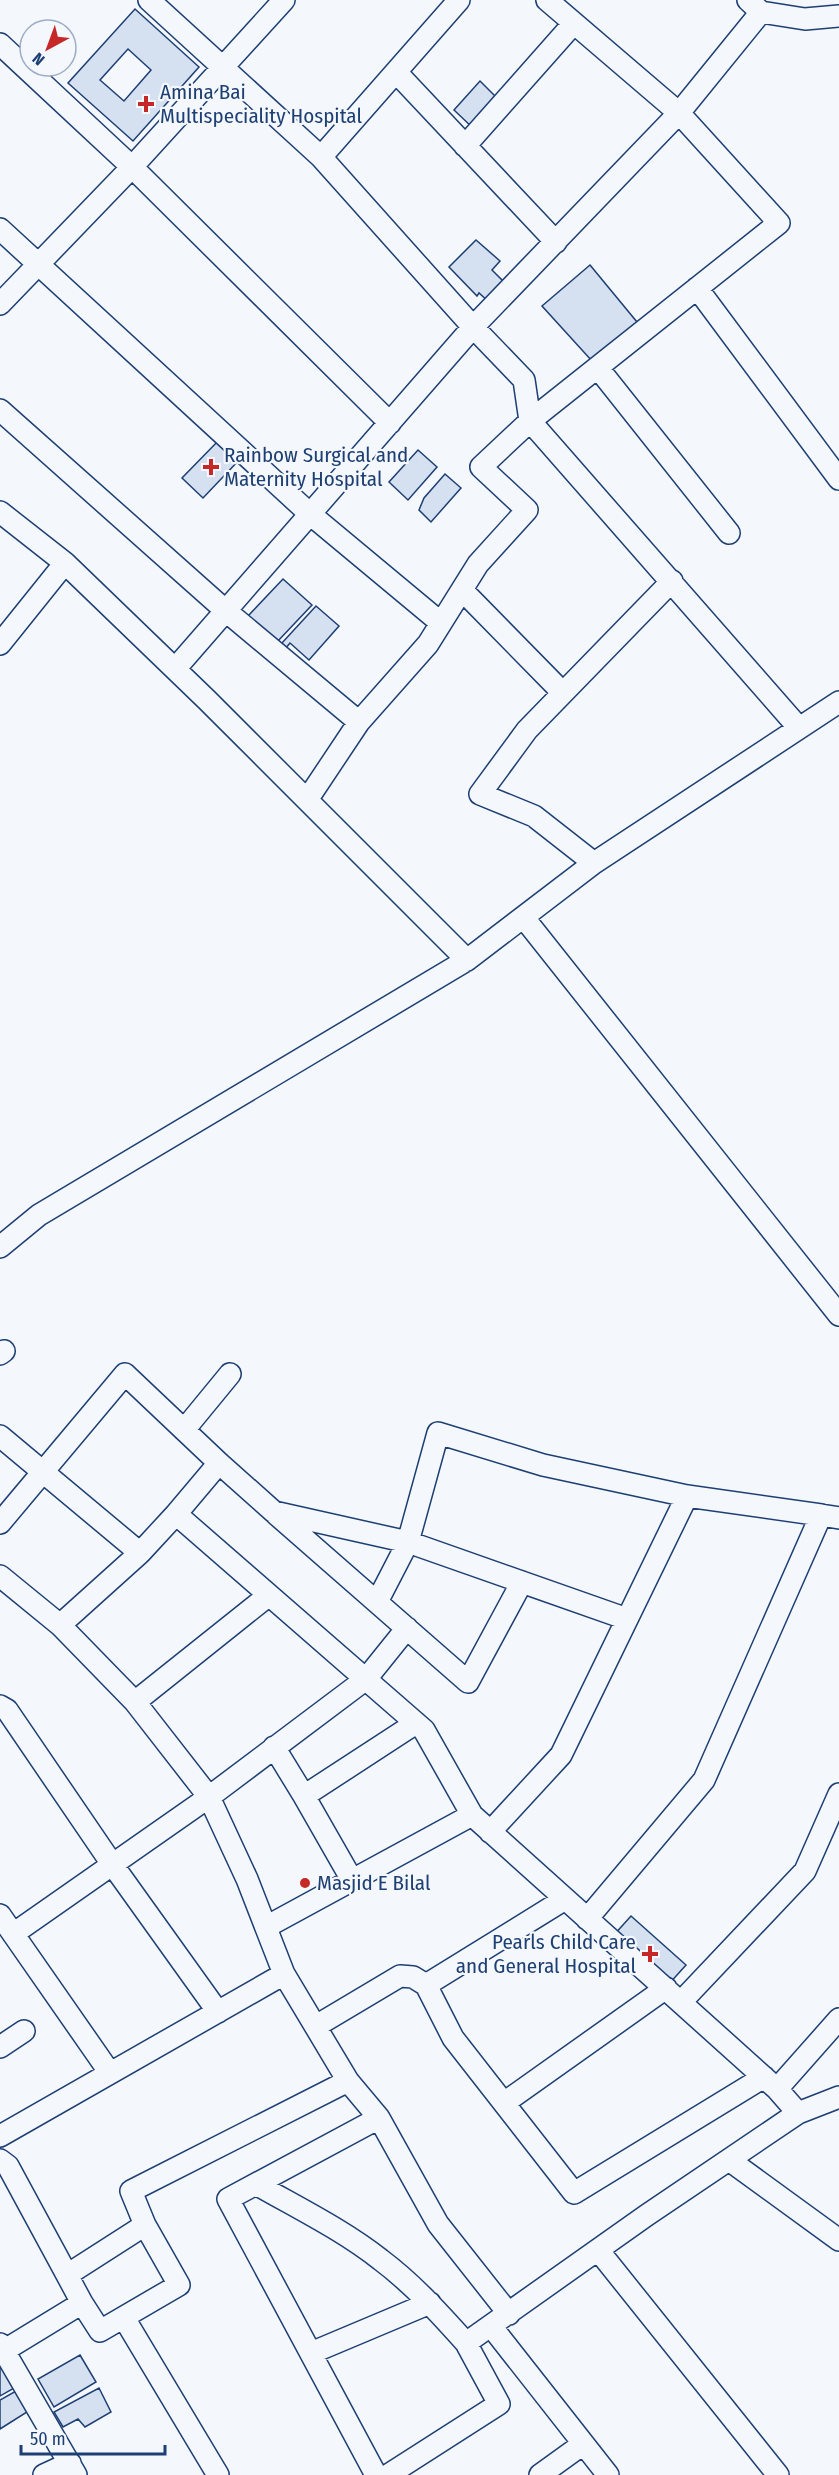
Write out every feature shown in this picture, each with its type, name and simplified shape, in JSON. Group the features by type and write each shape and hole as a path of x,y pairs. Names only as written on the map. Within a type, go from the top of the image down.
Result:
{"street":[{"path":"149,0 321,157 473,327 524,380 530,421 799,728"},
{"path":"0,304 132,167 284,0"},
{"path":"321,157 459,0"},
{"path":"307,800 359,722 428,644 478,564 527,510 481,466 530,421 779,223 679,112 547,0"},
{"path":"175,669 473,327 679,112 754,6 788,8 805,19 839,16"},
{"path":"465,146 574,23"},
{"path":"0,44 132,167 390,423"},
{"path":"396,72 556,242"},
{"path":"0,229 310,514 441,623"},
{"path":"697,288 839,479"},
{"path":"598,368 729,533"},
{"path":"0,410 226,610 359,722"},
{"path":"0,512 65,563 175,669 467,960"},
{"path":"0,644 65,563"},
{"path":"594,863 534,816 480,794 527,730 672,581"},
{"path":"462,590 563,693"},
{"path":"0,1247 39,1215 467,960 525,918 594,863 839,702"},
{"path":"525,918 839,1315"},
{"path":"0,1523 125,1374 219,1463 468,1682 522,1582"},
{"path":"184,1430 230,1374"},
{"path":"377,1602 408,1542 438,1433 543,1465 687,1496 830,1516 704,1779 587,1919"},
{"path":"0,1436 140,1553"},
{"path":"60,1625 140,1553 219,1463"},
{"path":"490,1832 561,1755 687,1496"},
{"path":"274,1512 408,1542 627,1619"},
{"path":"176,1514 424,1730 472,1815 770,2083 798,2114"},
{"path":"0,1576 60,1625 135,1702 209,1797 284,1974 348,2081 379,2118 438,2224 509,2314"},
{"path":"135,1702 269,1595"},
{"path":"13,1934 209,1797 366,1679 407,1628"},
{"path":"0,1707 7,1710 112,1864 218,2012"},
{"path":"304,1796 416,1723"},
{"path":"274,1747 352,1880"},
{"path":"504,2103 674,1995 805,1871 839,1794"},
{"path":"266,1927 472,1815"},
{"path":"426,1985 565,1899"},
{"path":"0,1915 110,2073"},
{"path":"0,2136 284,1974"},
{"path":"316,2026 400,1976 413,1977 426,1985 453,2038 574,2193 770,2083 839,2019"},
{"path":"0,2047 24,2031"},
{"path":"0,2160 8,2166 82,2303 100,2331 179,2284 145,2225 131,2191 348,2081"},
{"path":"466,2343 798,2114 839,2097"},
{"path":"376,2475 228,2199 379,2118"},
{"path":"729,2160 839,2240"},
{"path":"256,2184 370,2252 430,2303 466,2343 499,2404 388,2475"},
{"path":"68,2275 145,2225"},
{"path":"598,2250 778,2475"},
{"path":"45,2475 73,2469 2,2349 82,2303"},
{"path":"310,2353 430,2303"},
{"path":"124,2318 218,2475"},
{"path":"491,2326 608,2475"},
{"path":"540,2475 583,2444"}],"building":[{"path":"135,9 199,67 133,141 68,83 73,78 78,78 78,72","holes":["128,49 151,70 124,101 100,80"]},
{"path":"480,81 500,101 474,129 454,110"},
{"path":"476,240 500,261 492,270 507,285 490,303 479,293 477,296 449,267"},
{"path":"590,265 637,322 592,361 542,306"},
{"path":"220,439 241,458 203,498 182,478"},
{"path":"418,450 437,467 408,500 389,482"},
{"path":"445,474 461,488 431,522 419,510 424,498"},
{"path":"283,579 312,605 277,642 248,616"},
{"path":"316,606 339,626 309,660 290,643 285,649 281,644"},
{"path":"631,1916 686,1965 668,1985 613,1936"},
{"path":"80,2355 96,2382 54,2407 38,2379"},
{"path":"3,2366 16,2387 0,2396 0,2368"},
{"path":"99,2388 111,2412 85,2427 78,2419 63,2427 54,2412"},
{"path":"16,2391 27,2412 0,2429 0,2400"}],"place":[{"name":"Amina Bai Multispeciality Hospital","path":"146,104"},
{"name":"Rainbow Surgical and Maternity Hospital","path":"211,467"},
{"name":"Masjid E Bilal","path":"305,1883"},
{"name":"Pearls Child Care and General Hospital","path":"650,1954"}]}
